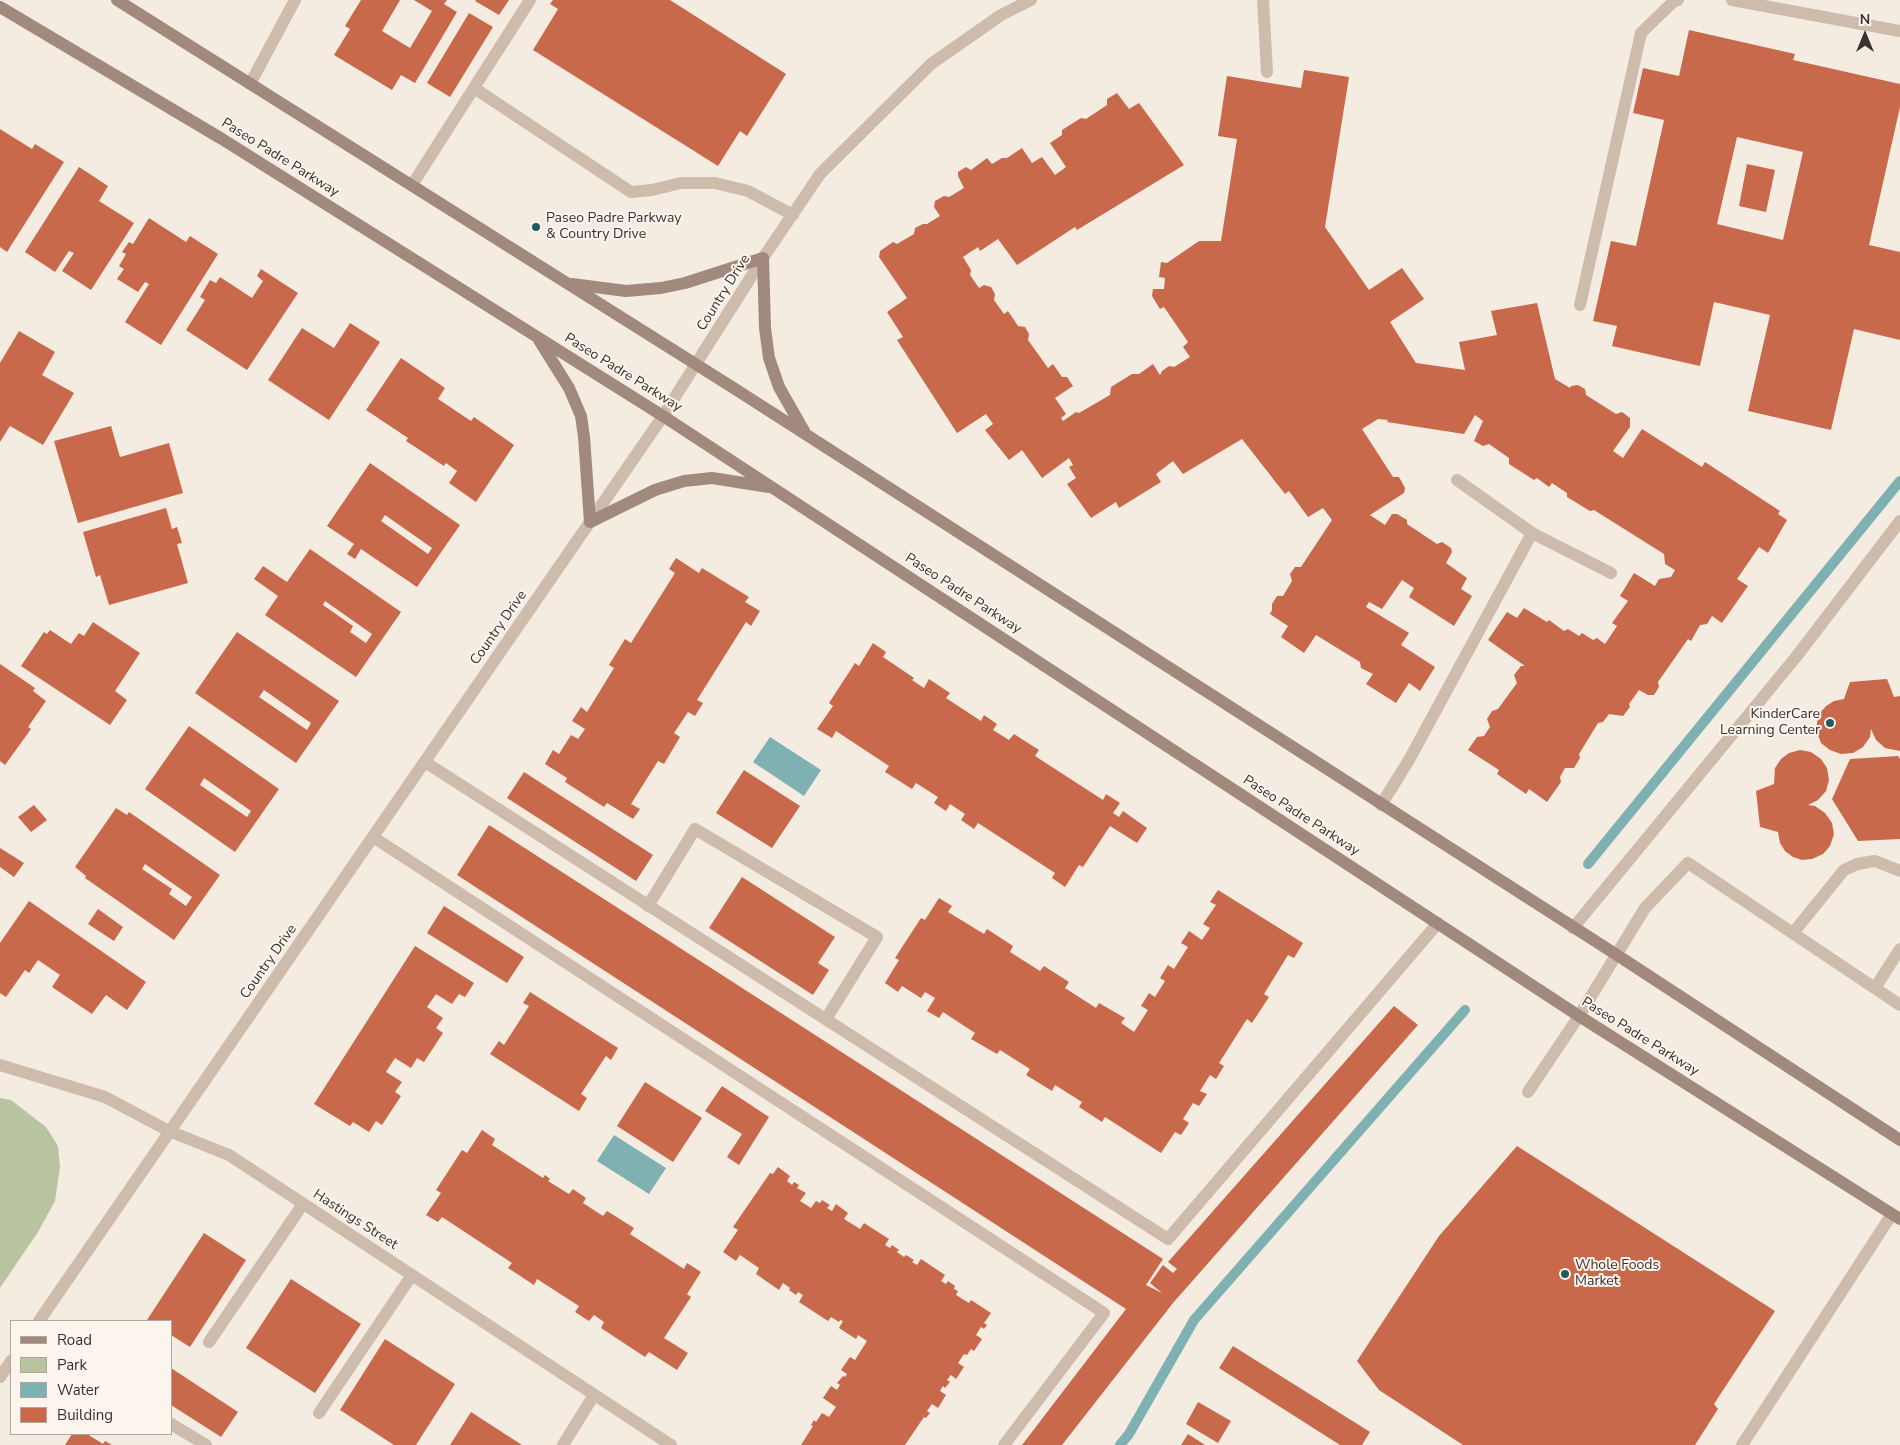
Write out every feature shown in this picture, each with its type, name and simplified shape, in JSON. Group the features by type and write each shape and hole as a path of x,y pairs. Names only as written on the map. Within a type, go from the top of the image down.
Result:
{"main road":[{"path":"117,0 697,364 1900,1140"},
{"name":"Paseo Padre Parkway","path":"0,7 222,139 663,416 1579,1016 1896,1217"},
{"path":"567,283 626,291 662,288 685,283 763,258 765,328 769,358 779,387 806,434"},
{"path":"538,338 569,388 581,416 590,522 654,490 684,481 712,478 772,487"}],"street":[{"path":"250,84 295,0"},
{"path":"412,185 530,0"},
{"name":"Country Drive","path":"40,1320 663,416 763,258 820,174 931,64 1001,15 1031,0"},
{"path":"1263,0 1267,72"},
{"path":"1580,305 1641,34 1673,2 1678,0"},
{"path":"1732,0 1900,31"},
{"path":"474,88 631,192 652,190 681,183 716,183 748,191 793,215"},
{"path":"1457,480 1532,533 1611,573"},
{"path":"1573,928 1796,658 1900,521"},
{"path":"1381,804 1409,760 1532,533"},
{"path":"425,762 1168,1239 1438,923"},
{"path":"648,906 695,829 877,937 826,1019"},
{"path":"373,837 1104,1313 1004,1445"},
{"path":"1793,933 1844,870 1857,864 1875,861 1900,872"},
{"path":"1528,1092 1579,1016 1645,908 1688,862 1900,1005"},
{"path":"1875,988 1900,949"},
{"name":"Hastings Street","path":"0,1066 105,1097 170,1130 229,1155 671,1445"},
{"path":"209,1342 303,1204"},
{"path":"1742,1445 1896,1217"},
{"path":"319,1413 412,1275"},
{"path":"0,1378 10,1363"},
{"path":"563,1445 594,1395"},
{"path":"172,1425 206,1445"}],"green space":[{"path":"0,1098 11,1100 46,1127 58,1146 60,1167 55,1201 38,1232 0,1288"}],"water":[{"path":"770,737 821,770 804,796 753,762"},
{"path":"614,1135 666,1168 649,1194 597,1161"}],"building":[{"path":"361,0 400,0 382,31 410,48 432,11 414,0 447,0 444,4 457,12 415,83 401,75 392,90 334,55 350,29 345,26"},
{"path":"476,0 509,0 499,15"},
{"path":"553,0 670,0 786,74 747,136 740,131 718,166 533,50 558,9 550,4"},
{"path":"469,13 493,27 450,97 427,83"},
{"path":"1689,30 1795,54 1793,60 1900,84 1900,107 1869,245 1900,252 1900,340 1854,329 1831,430 1748,411 1770,315 1714,302 1700,366 1612,346 1617,326 1593,321 1611,241 1636,246 1664,120 1633,113 1643,68 1679,76","holes":["1737,137 1803,152 1783,240 1717,224"]},
{"path":"1304,70 1349,77 1325,227 1369,290 1402,268 1424,299 1390,322 1416,363 1465,370 1459,342 1497,335 1491,311 1537,303 1555,379 1570,388 1571,386 1578,385 1585,389 1586,395 1616,414 1622,412 1630,418 1630,427 1613,451 1623,458 1642,429 1702,467 1705,462 1780,511 1778,514 1787,520 1768,553 1759,547 1737,579 1748,586 1722,623 1712,616 1707,624 1700,625 1691,641 1688,639 1658,682 1659,687 1654,695 1648,695 1639,690 1623,716 1609,714 1603,722 1598,723 1579,754 1580,758 1574,768 1565,768 1560,777 1561,782 1547,802 1529,789 1526,794 1497,774 1499,770 1468,750 1477,737 1484,736 1490,727 1487,719 1492,711 1498,709 1517,683 1514,675 1521,666 1525,666 1488,640 1507,612 1517,618 1524,608 1547,622 1549,620 1564,631 1568,629 1579,636 1582,633 1593,640 1597,638 1605,644 1617,626 1612,623 1628,601 1620,596 1634,573 1655,586 1659,579 1671,577 1675,570 1665,564 1664,554 1594,510 1590,511 1567,497 1567,493 1552,483 1549,487 1537,478 1534,480 1509,464 1509,458 1489,444 1483,446 1474,441 1483,421 1475,415 1464,434 1378,419 1362,429 1393,477 1399,477 1405,488 1404,493 1370,515 1385,525 1392,514 1397,514 1407,520 1407,524 1437,544 1442,542 1451,548 1452,552 1446,563 1467,578 1461,589 1472,596 1454,626 1409,597 1414,588 1402,580 1382,609 1369,602 1366,607 1409,633 1401,645 1435,667 1420,691 1409,683 1396,703 1366,684 1373,674 1361,668 1360,662 1316,635 1304,653 1281,637 1288,626 1270,614 1272,604 1277,596 1283,596 1292,581 1290,574 1295,567 1301,567 1332,520 1323,508 1308,517 1289,491 1285,494 1242,439 1183,474 1173,461 1156,474 1161,482 1119,508 1116,502 1091,518 1067,484 1076,478 1069,467 1073,465 1069,458 1042,478 1022,450 1009,460 985,430 993,424 986,414 957,433 897,340 903,337 887,312 907,298 879,257 880,251 893,242 897,244 914,234 915,228 927,224 940,216 934,207 935,201 944,196 949,197 964,188 958,172 966,167 971,170 987,158 992,164 1002,158 1007,158 1022,148 1032,163 1042,157 1055,175 1066,167 1050,143 1062,135 1062,130 1081,118 1086,119 1107,105 1107,99 1117,93 1129,109 1139,103 1184,165 1077,230 1075,227 1017,265 998,239 980,251 978,247 963,257 971,270 970,275 979,288 984,285 991,287 995,294 994,300 1004,314 1008,311 1018,326 1025,327 1029,334 1028,340 1048,368 1053,364 1062,377 1067,377 1073,386 1055,398 1066,414 1061,418 1063,421 1076,412 1079,413 1110,395 1111,387 1132,374 1139,374 1153,364 1160,375 1169,366 1174,367 1190,357 1183,347 1188,342 1164,307 1160,309 1152,296 1153,289 1164,289 1165,278 1159,277 1161,262 1167,263 1199,241 1221,241 1237,139 1218,136 1227,76 1301,88"},
{"path":"0,129 32,149 35,144 64,162 7,252 0,247"},
{"path":"1747,164 1775,170 1766,212 1739,206"},
{"path":"79,167 108,186 99,201 134,223 91,290 62,271 74,253 69,251 55,272 25,252"},
{"path":"149,218 186,242 190,236 218,254 161,345 125,322 149,284 145,282 138,292 117,279 124,269 119,266 126,254 122,252 129,242 133,244"},
{"path":"261,269 298,293 247,370 186,330 205,300 200,297 210,280 216,283 220,277 252,298 263,281 257,276"},
{"path":"350,323 380,342 329,420 268,380 302,328 334,348"},
{"path":"19,331 55,352 42,375 74,393 43,445 10,426 0,442 0,363"},
{"path":"401,358 445,388 438,399 471,421 474,417 514,445 476,502 449,483 457,471 446,463 444,466 406,441 408,438 366,410"},
{"path":"111,426 120,457 169,443 183,493 78,523 54,441"},
{"path":"370,463 460,525 417,587 361,549 355,559 347,554 354,544 327,526","holes":["385,515 432,548 428,554 381,521"]},
{"path":"166,508 172,529 177,527 182,543 177,544 188,583 109,605 100,575 96,577 83,532"},
{"path":"310,549 401,612 356,677 265,615 278,596 254,579 263,566 287,582","holes":["325,601 372,634 366,643 350,632 353,626 323,605"]},
{"path":"676,558 699,573 702,568 749,597 745,602 760,611 751,626 746,622 697,700 703,703 695,716 688,712 674,733 680,737 664,764 658,761 631,804 640,809 633,819 607,803 604,807 565,782 567,778 545,764 553,750 559,754 571,735 578,739 585,729 572,721 581,707 587,712 614,668 609,665 625,639 631,643 675,573 669,569"},
{"path":"93,622 140,653 115,691 127,700 110,725 21,666 44,632 47,634 50,630 71,644 79,633 84,636"},
{"path":"237,632 339,701 296,763 195,693","holes":["264,690 311,723 307,730 259,697"]},
{"path":"873,643 886,652 883,657 914,678 912,680 924,688 929,679 950,693 946,698 981,721 984,715 997,724 993,730 1009,740 1014,734 1039,750 1035,756 1103,800 1106,794 1120,803 1113,813 1119,817 1123,811 1147,828 1137,843 1110,826 1083,867 1079,865 1065,887 1052,878 1055,873 978,823 974,829 961,820 965,814 950,804 946,811 934,803 938,797 916,783 912,789 885,772 889,766 836,731 832,738 817,729 833,706 829,703 855,663 859,666"},
{"path":"0,664 35,688 33,691 46,701 28,727 31,729 5,765 0,761"},
{"path":"1887,679 1894,697 1900,696 1900,751 1885,748 1876,740 1871,729 1870,737 1863,747 1853,753 1841,754 1830,750 1821,743 1817,732 1820,713 1834,701 1844,699 1850,682"},
{"path":"189,726 279,789 235,852 145,789","holes":["204,778 251,811 247,817 200,785"]},
{"path":"1800,750 1811,752 1821,759 1827,768 1829,780 1826,791 1818,800 1808,805 1815,806 1825,813 1832,823 1834,834 1830,846 1823,854 1812,859 1802,860 1793,857 1785,851 1780,843 1778,832 1760,827 1756,791 1774,784 1775,768 1781,759 1789,753"},
{"path":"1898,756 1900,759 1900,839 1858,841 1832,799 1850,759"},
{"path":"744,770 800,806 772,848 716,813"},
{"path":"524,772 653,855 636,881 507,798"},
{"path":"34,805 47,820 31,832 18,817"},
{"path":"116,808 127,815 129,812 220,875 174,940 85,878 86,876 75,867","holes":["145,864 192,897 186,906 169,894 172,889 142,869"]},
{"path":"489,825 1163,1259 1146,1285 1162,1293 1150,1283 1163,1265 1173,1273 1177,1269 1168,1262 1394,1006 1418,1025 1173,1303 1062,1445 1022,1445 1126,1309 457,875"},
{"path":"0,848 24,863 14,877 0,867"},
{"path":"742,877 835,937 818,963 829,970 813,995 709,928"},
{"path":"1218,890 1303,943 1294,958 1288,955 1264,994 1269,997 1252,1023 1247,1019 1219,1063 1224,1066 1216,1079 1210,1075 1200,1091 1207,1094 1199,1106 1193,1103 1183,1119 1189,1123 1181,1135 1175,1132 1161,1153 1105,1117 1102,1122 1079,1107 1082,1102 1055,1085 1052,1091 1026,1075 1030,1069 1000,1050 997,1054 971,1039 975,1033 943,1012 939,1018 927,1011 935,998 925,992 921,998 902,986 898,992 885,983 899,960 895,958 921,918 925,920 939,898 952,906 948,912 984,934 987,929 1013,946 1010,952 1040,971 1044,966 1069,982 1065,988 1096,1008 1099,1003 1125,1018 1121,1023 1134,1032 1148,1010 1141,1006 1149,993 1155,997 1165,981 1160,978 1168,965 1174,969 1188,947 1181,943 1189,931 1202,940 1210,928 1203,924 1216,905 1210,902"},
{"path":"29,901 146,982 127,1010 106,995 92,1014 52,987 60,975 38,960 29,973 25,970 6,997 0,993 0,943"},
{"path":"444,906 524,957 507,983 427,933"},
{"path":"98,909 123,927 114,941 88,924"},
{"path":"415,946 474,983 465,997 459,994 452,1004 436,994 427,1007 443,1018 436,1028 443,1033 424,1062 417,1058 411,1068 395,1058 386,1072 402,1082 395,1092 401,1096 382,1125 376,1121 369,1132 353,1122 350,1126 314,1104"},
{"path":"530,992 618,1048 611,1060 606,1056 581,1094 587,1098 579,1111 490,1054 499,1041 504,1045 529,1006 523,1003"},
{"path":"645,1082 702,1118 673,1162 617,1126"},
{"path":"722,1086 769,1117 739,1165 727,1157 742,1134 705,1111"},
{"path":"482,1130 495,1139 492,1145 543,1178 545,1175 550,1179 548,1181 569,1194 573,1189 586,1198 583,1203 603,1216 607,1211 634,1228 630,1234 684,1269 687,1263 701,1272 687,1294 691,1297 664,1338 688,1353 677,1370 649,1352 645,1357 601,1328 604,1322 594,1315 589,1321 575,1312 579,1306 537,1279 534,1285 508,1268 512,1263 442,1217 438,1222 426,1215 441,1193 436,1190 462,1150 467,1153"},
{"name":"Whole Foods Market","path":"1517,1146 1775,1311 1714,1404 1718,1409 1695,1445 1463,1445 1379,1390 1357,1361 1439,1236"},
{"path":"778,1167 790,1176 787,1181 792,1185 794,1182 799,1185 797,1188 806,1193 800,1201 811,1208 816,1201 820,1203 822,1200 830,1205 827,1208 832,1211 836,1204 848,1213 844,1219 860,1229 864,1223 889,1239 885,1245 890,1248 892,1245 899,1250 897,1252 904,1257 906,1255 914,1260 912,1262 917,1265 921,1259 945,1275 941,1281 946,1284 948,1281 955,1286 954,1289 958,1291 956,1295 969,1303 971,1300 991,1313 984,1323 987,1325 984,1329 981,1327 976,1335 982,1339 974,1351 971,1349 967,1355 964,1354 958,1363 964,1367 956,1379 951,1375 947,1380 950,1382 945,1388 943,1386 940,1391 946,1395 938,1408 932,1404 927,1411 930,1413 926,1418 924,1417 905,1445 801,1445 813,1426 811,1425 814,1420 816,1422 822,1413 829,1417 836,1407 823,1398 831,1386 837,1390 840,1385 837,1383 847,1374 841,1370 850,1357 855,1360 867,1341 858,1335 856,1339 839,1328 843,1321 840,1320 839,1322 831,1317 828,1321 799,1302 803,1295 798,1292 796,1295 783,1283 779,1290 756,1274 759,1268 740,1255 736,1261 723,1252 738,1230 733,1227 770,1173 773,1174"},
{"path":"204,1233 246,1260 190,1347 172,1336 172,1320 147,1320"},
{"path":"291,1279 361,1324 315,1393 246,1348"},
{"path":"385,1339 455,1384 416,1445 394,1445 340,1410"},
{"path":"1233,1346 1370,1432 1362,1445 1340,1445 1219,1368"},
{"path":"172,1369 238,1412 221,1437 172,1406"},
{"path":"1198,1402 1231,1421 1218,1443 1186,1424"},
{"path":"471,1412 522,1445 450,1445"},
{"path":"1188,1434 1205,1445 1181,1445"},
{"path":"71,1435 89,1435 103,1444 105,1441 112,1445 65,1445"}],"waterway":[{"path":"1588,864 1900,481"},
{"path":"1120,1445 1129,1434 1194,1320 1465,1010"}],"place":[{"name":"Paseo Padre Parkway & Country Drive","path":"536,227"},
{"name":"KinderCare Learning Center","path":"1830,723"},
{"name":"Whole Foods Market","path":"1565,1274"}]}
